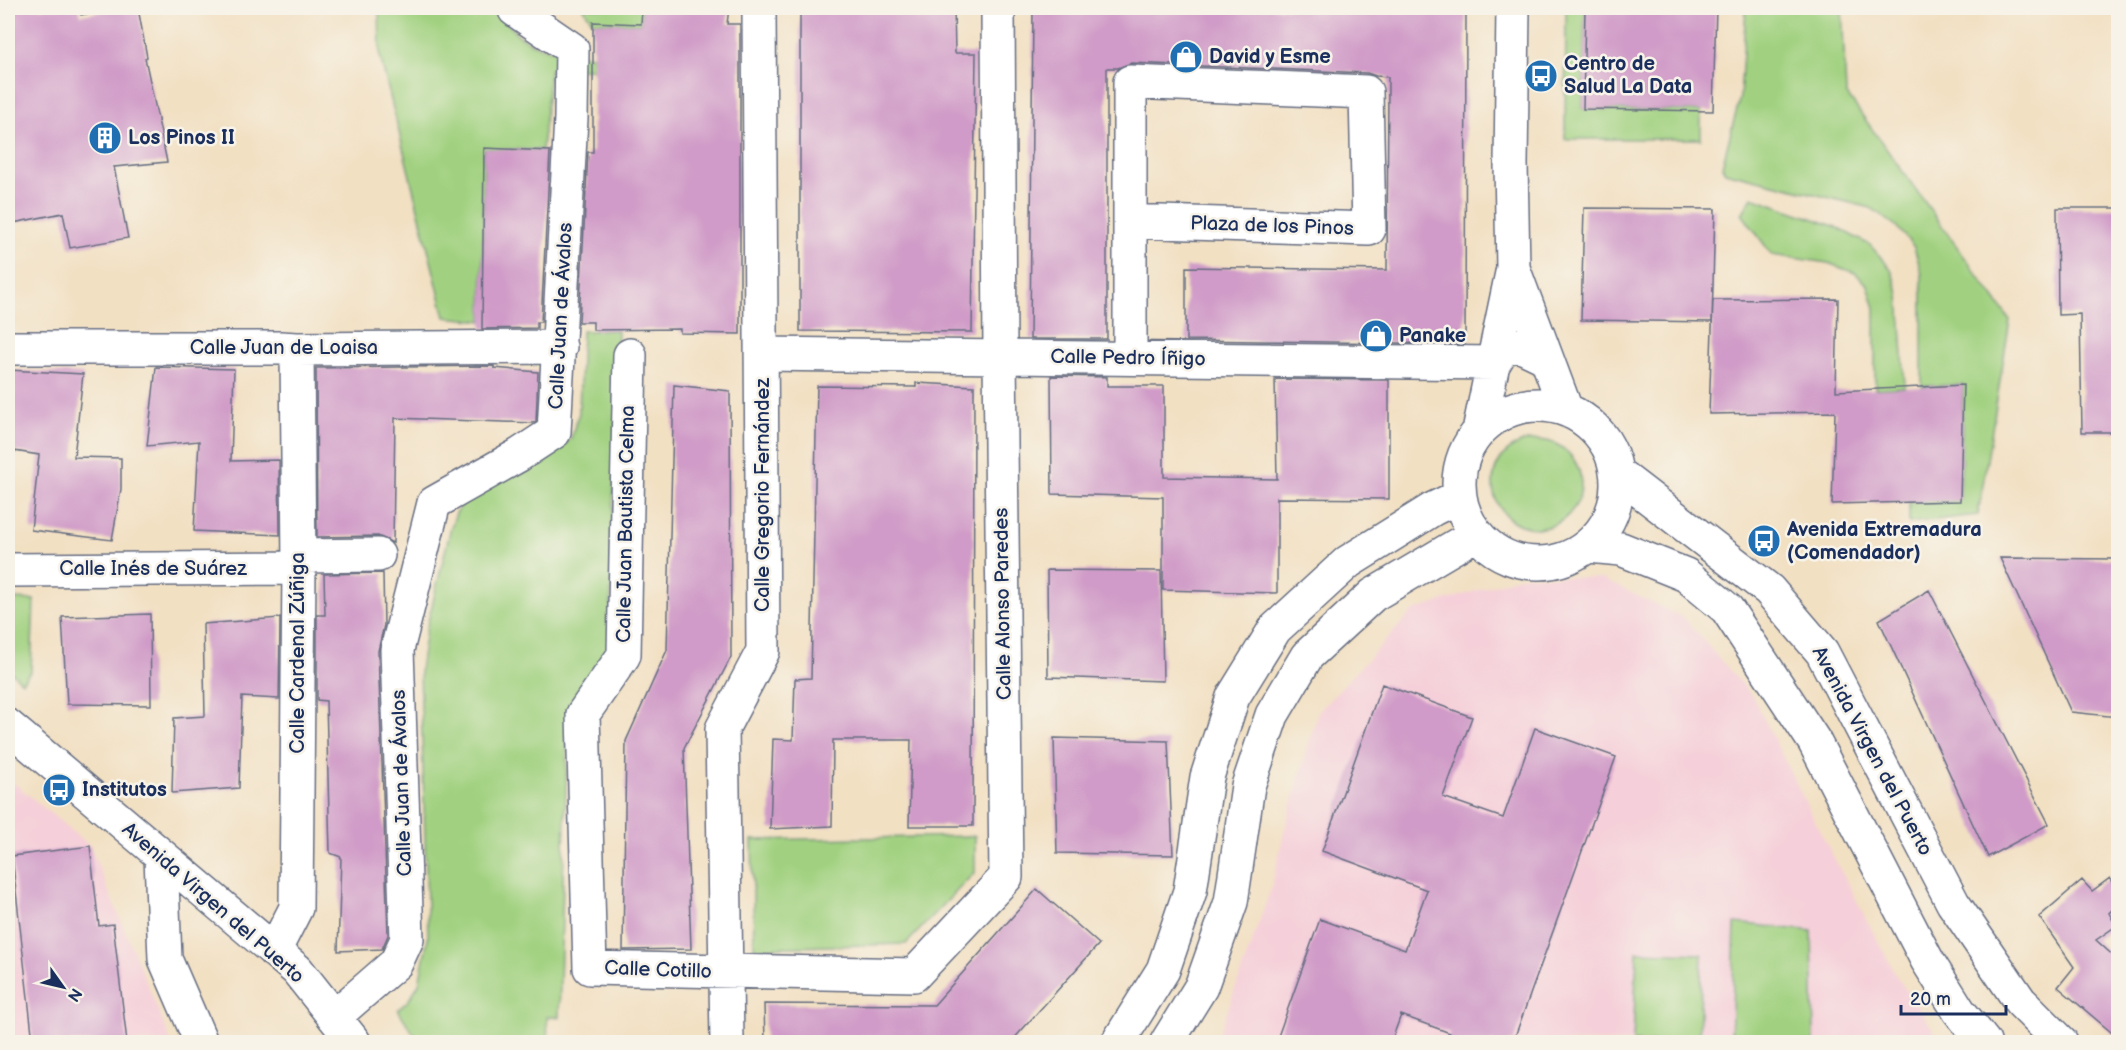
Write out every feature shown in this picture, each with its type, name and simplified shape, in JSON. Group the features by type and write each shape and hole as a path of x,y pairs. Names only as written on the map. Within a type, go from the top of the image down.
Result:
{"street":[{"name":"Calle Gregorio Fernández","path":"727,1042 722,729 763,651 759,8"},
{"name":"Calle Alonso Paredes","path":"726,972 914,975 1006,877 998,8"},
{"path":"1479,431 1498,417 1519,407 1542,405 1566,410 1584,420 1600,434 1611,452 1617,473 1616,500 1607,525 1589,546 1567,559 1543,564 1518,562 1495,551 1476,534 1465,516 1460,496 1460,473 1467,451 1479,431 1513,268 1511,164 1513,8"},
{"name":"Calle Juan de Ávalos","path":"334,1017 396,963 407,939 397,650 434,503 519,455 554,432 571,118 572,49 515,9"},
{"name":"Plaza de los Pinos","path":"1130,358 1130,82 1366,92 1369,229 1131,221"},
{"path":"1513,268 1566,410"},
{"path":"1494,363 1503,348 1519,345 1546,358"},
{"name":"Calle Juan de Loaisa","path":"8,348 280,348 297,350 560,347"},
{"name":"Calle Cardenal Zúñiga","path":"274,951 296,908 299,562 297,350"},
{"name":"Calle Pedro Íñigo","path":"762,354 1494,363"},
{"name":"Calle Juan Bautista Celma","path":"590,968 583,714 624,655 630,355"},
{"name":"Avenida Virgen del Puerto","path":"1617,473 1769,590 1822,652 1953,903 2020,1001 2061,1042"},
{"path":"1118,1042 1163,970 1190,891 1207,777 1233,698 1275,629 1348,562 1433,509 1460,496"},
{"path":"1167,1042 1201,987 1231,902 1248,786 1272,715 1307,656 1373,595 1476,534"},
{"path":"1589,546 1621,549 1686,575 1727,609 1814,741 1927,960 1959,1011 1984,1042"},
{"name":"Calle Inés de Suárez","path":"8,570 299,562 378,555"},
{"name":"Avenida Virgen del Puerto","path":"8,726 297,970 354,1042"},
{"path":"161,857 165,959 201,1042"},
{"name":"Calle Cotillo","path":"590,968 726,972"}],"shaded area":[{"path":"1525,575 1602,579 1684,618 1753,697 1897,977 1942,1042 1213,1042 1219,1034 1272,886 1284,832 1318,712 1413,611"},
{"path":"8,778 90,846 171,1042 8,1042"}],"green space":[{"path":"379,8 502,8 507,21 525,40 551,50 593,56 593,69 550,70 542,150 484,149 482,321 445,317 380,56"},
{"path":"583,8 642,8 641,24 593,22"},
{"path":"1566,8 1585,8 1583,109 1701,111 1701,139 1565,139"},
{"path":"1746,8 1842,8 1846,93 2010,320 1978,515 1909,523 1909,502 1960,500 1963,385 1922,386 1922,274 1914,247 1896,226 1871,208 1725,172 1722,167 1740,97"},
{"path":"1752,197 1834,226 1870,245 1891,269 1899,294 1905,387 1875,389 1875,308 1868,285 1855,273 1828,263 1772,255 1742,214"},
{"path":"618,330 609,659 568,717 559,1017 547,1017 548,1042 419,1042 398,1010 408,1001 419,984 428,938 420,670 426,630 451,527 456,513 465,500 481,489 560,450 571,438 579,413 582,331"},
{"path":"1537,440 1554,444 1568,453 1577,467 1581,484 1577,501 1568,515 1554,524 1537,528 1520,524 1506,515 1497,501 1493,484 1497,467 1506,453 1520,444"},
{"path":"8,599 34,600 31,671 22,682 8,669"},
{"path":"975,836 975,872 906,944 754,948 752,840"},
{"path":"1735,923 1812,931 1814,1042 1731,1042"},
{"path":"1637,952 1702,954 1699,1042 1633,1042"}],"building":[{"name":"Los Pinos II","path":"8,8 79,8 81,15 121,8 138,8 147,57 145,58 167,162 114,167 128,238 70,248 63,213 8,224"},
{"path":"642,8 729,8 727,24 740,24 740,334 680,333 680,329 593,330 593,322 579,322 588,152 593,152 593,22 641,24"},
{"path":"800,8 954,8 955,53 976,53 972,332 800,331"},
{"path":"1033,8 1466,8 1465,344 1186,340 1186,267 1387,270 1388,77 1367,73 1131,63 1118,68 1107,68 1107,339 1030,339"},
{"path":"1585,8 1716,8 1713,111 1583,109"},
{"path":"484,148 550,151 541,322 537,322 537,328 482,329"},
{"path":"1584,208 1715,209 1712,322 1581,320"},
{"path":"2057,208 2118,208 2118,432 2082,432 2080,314 2058,315"},
{"path":"1838,299 1836,391 1963,385 1960,501 1832,504 1835,412 1709,414 1713,300"},
{"path":"494,366 494,368 538,372 536,422 395,418 393,543 378,536 317,537 316,368"},
{"path":"156,367 234,369 231,461 279,460 280,535 194,531 199,441 147,446"},
{"path":"8,370 83,374 74,457 121,458 121,489 112,540 31,530 39,455 8,450"},
{"path":"1051,376 1107,377 1107,386 1164,386 1164,477 1277,479 1275,379 1389,380 1389,499 1277,498 1277,593 1163,590 1163,497 1052,494"},
{"path":"916,383 974,386 973,826 909,826 911,740 833,740 832,826 770,829 773,739 793,740 795,679 811,678 817,386 916,387"},
{"path":"674,385 730,391 731,657 684,748 691,949 623,950 626,741 667,650"},
{"path":"2000,558 2118,559 2118,717 2071,712"},
{"path":"1047,570 1161,571 1163,681 1048,677"},
{"path":"383,573 384,625 378,651 388,935 382,949 338,951 341,857 330,853 326,701 317,700 317,615 325,615 324,574"},
{"path":"1929,590 2049,824 1988,857 1879,620"},
{"path":"150,614 151,705 67,704 62,617"},
{"path":"280,618 279,699 242,697 239,788 172,793 174,718 205,716 203,624"},
{"path":"1382,684 1472,717 1443,797 1503,818 1535,728 1616,757 1513,1042 1447,1042 1450,1033 1401,1015 1391,1042 1276,1042 1320,919 1405,950 1427,890 1322,851"},
{"path":"1054,738 1168,741 1173,855 1057,853"},
{"path":"90,846 99,926 113,924 127,1042 33,1042 12,856"},
{"path":"2110,878 2118,897 2118,904 2109,913 2116,926 2096,940 2118,960 2118,1038 2058,987 2074,967 2039,917 2082,880 2092,891"},
{"path":"1037,889 1099,944 1011,1042 765,1042 764,1004 934,1005"}],"place":[{"name":"David y Esme","path":"1186,57"},
{"name":"Centro de Salud La Data","path":"1541,76"},
{"name":"Los Pinos II","path":"105,138"},
{"name":"Panake","path":"1376,336"},
{"name":"Avenida Extremadura (Comendador)","path":"1764,541"},
{"name":"Institutos","path":"59,790"}]}
